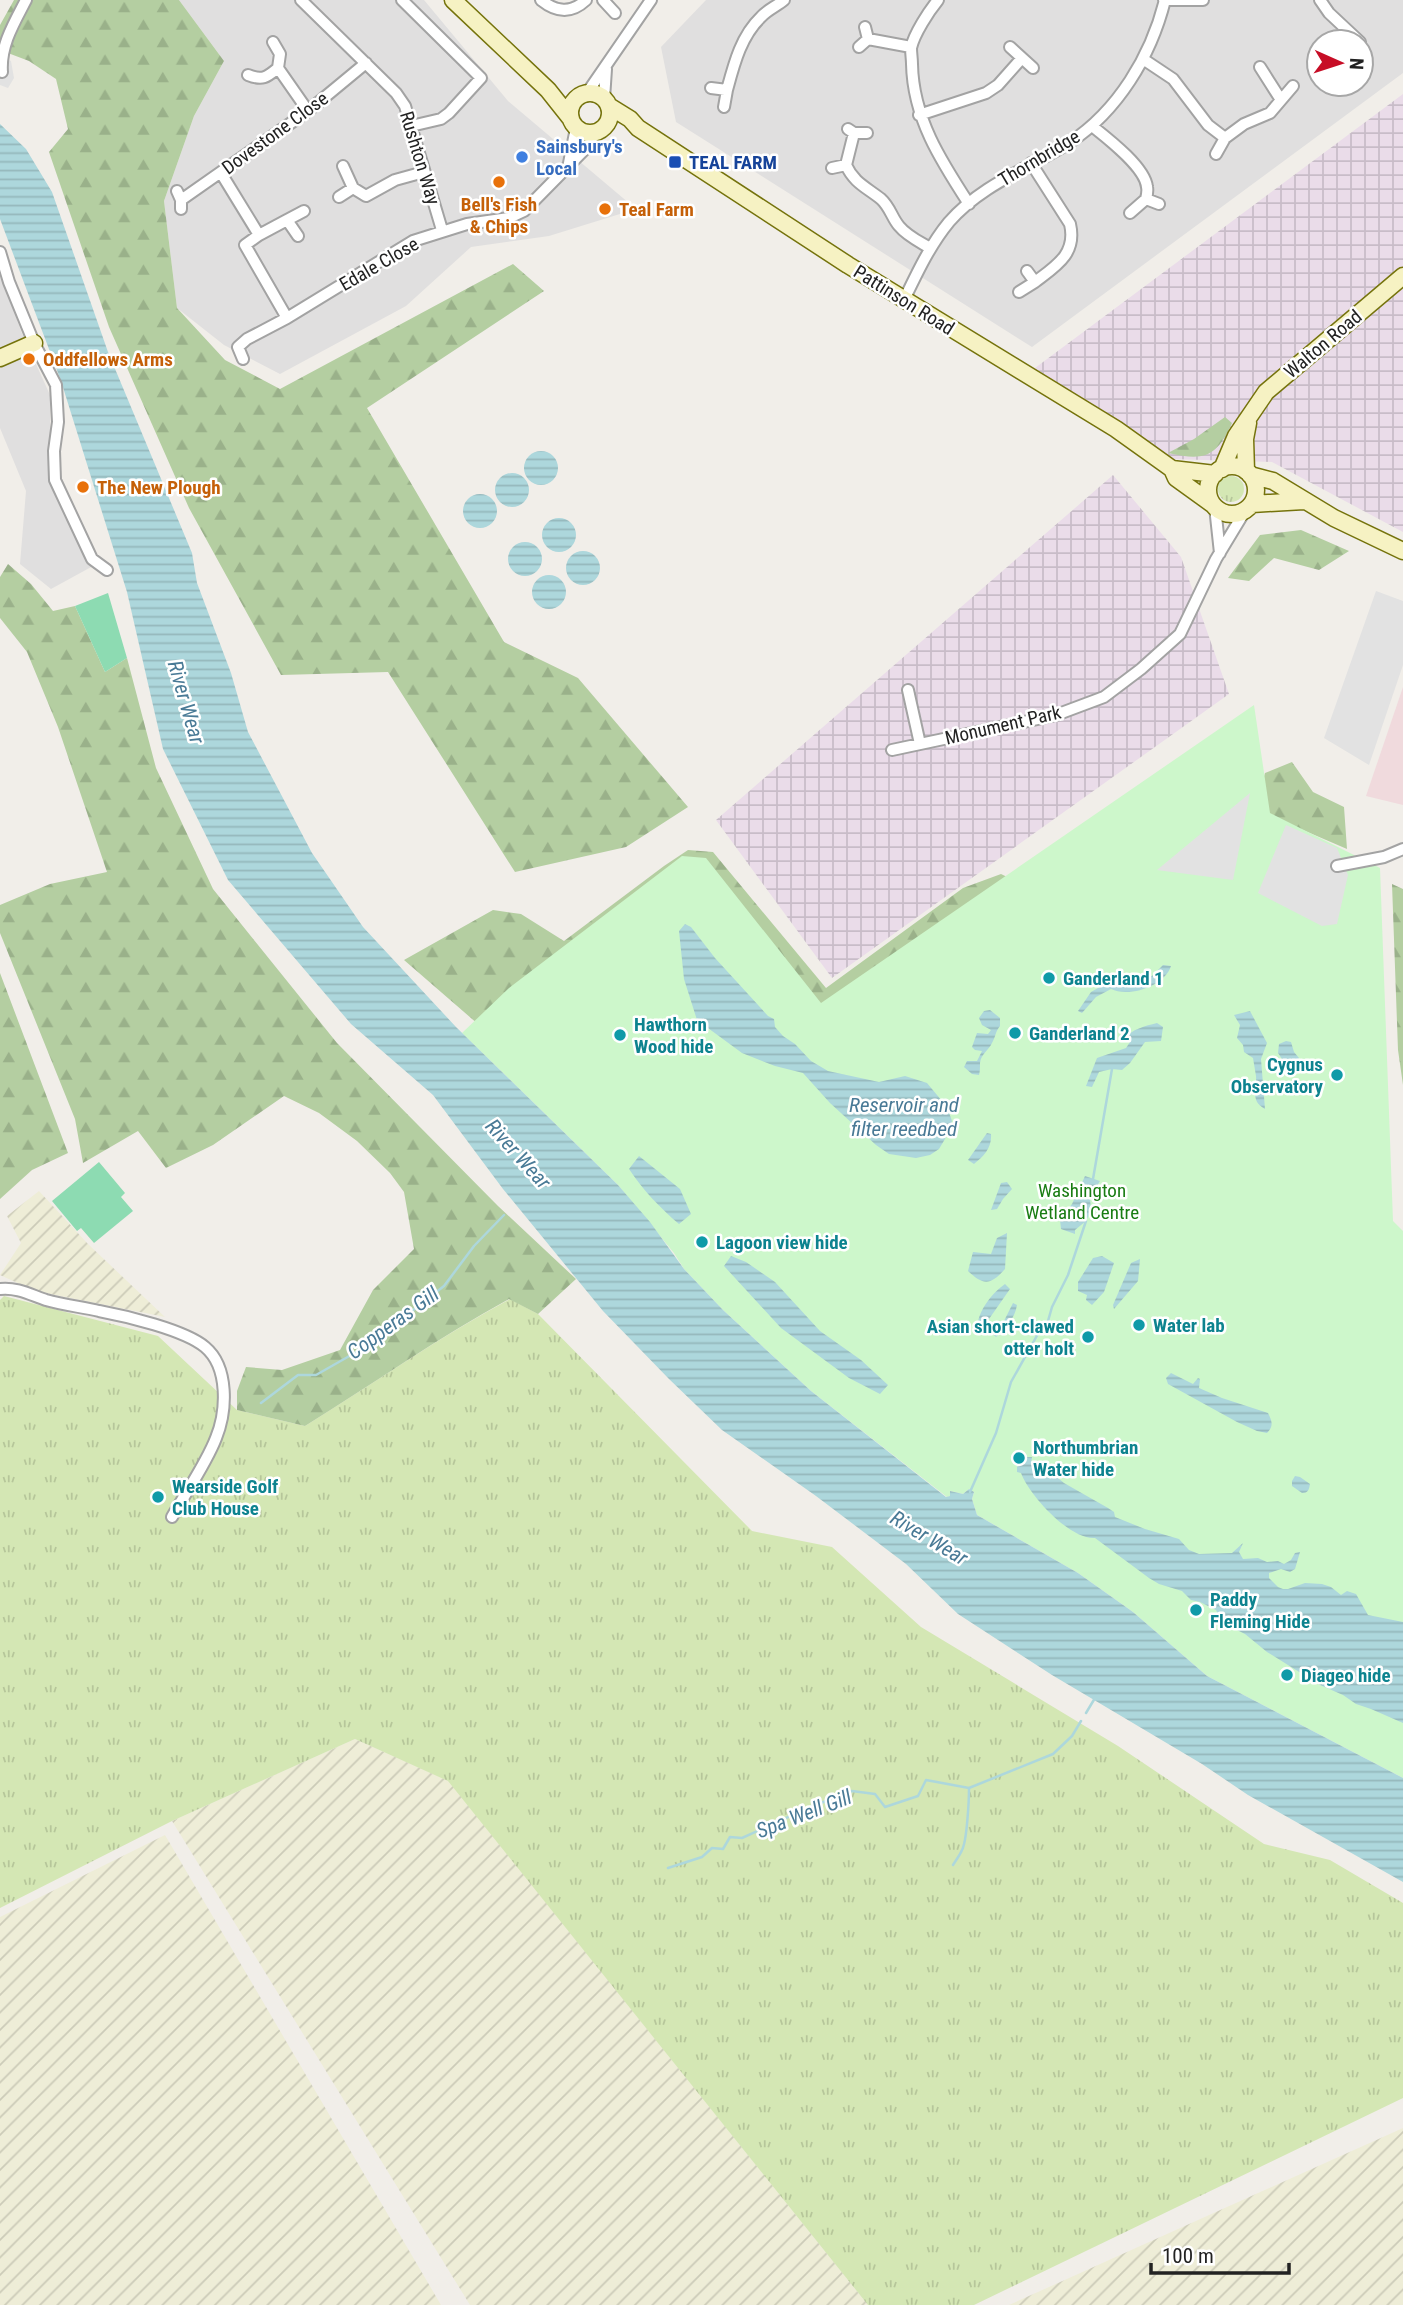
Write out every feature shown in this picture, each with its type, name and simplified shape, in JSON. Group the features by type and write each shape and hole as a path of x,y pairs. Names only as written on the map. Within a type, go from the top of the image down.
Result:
{"street":[{"path":"2,72 1,61 6,41 26,0"},
{"name":"Rushton Way","path":"301,0 396,93 405,106 442,230"},
{"path":"402,0 481,78 441,119 411,126"},
{"path":"453,0 548,90 582,132 600,129 609,120 606,66"},
{"path":"541,0 553,8 565,11 575,9 586,0"},
{"path":"603,0 615,13"},
{"path":"569,166 573,124 571,107 606,66 652,0"},
{"path":"724,107 737,55 744,40 761,17 784,0"},
{"path":"938,0 929,11 911,47 912,80 919,115 942,163 969,204"},
{"path":"1164,0 1203,0"},
{"name":"Thornbridge","path":"904,300 930,248 950,220 988,188 1068,144 1092,126 1110,107 1143,59 1164,0"},
{"path":"1320,0 1345,28"},
{"path":"865,27 863,43 911,47"},
{"path":"273,42 280,54 278,68 308,111"},
{"path":"1010,47 1033,68"},
{"path":"919,115 986,93 998,85 1022,58"},
{"path":"1143,59 1173,79 1208,125 1225,138"},
{"name":"Dovestone Close","path":"180,200 308,111 366,63"},
{"path":"248,75 258,79 265,78 278,68"},
{"path":"1260,68 1281,100"},
{"path":"1216,155 1225,138 1244,124 1270,113 1293,86"},
{"path":"711,88 727,90"},
{"path":"548,90 598,95 606,102"},
{"name":"Pattinson Road","path":"606,102 638,128 904,300 1116,429 1172,469 1176,478 1214,505"},
{"path":"1092,126 1122,151 1143,177 1147,187 1146,199 1130,213"},
{"name":"Pattinson Road","path":"600,129 638,128"},
{"name":"Edale Close","path":"238,347 247,339 287,318 412,241 467,224 509,218 524,211 588,146 600,129"},
{"path":"867,133 851,131 846,165 856,182 889,208 904,232 930,248"},
{"path":"1019,292 1065,257 1073,234 1070,224 1031,163"},
{"path":"832,168 846,165"},
{"path":"343,166 353,188 366,196 395,180 424,172"},
{"path":"220,173 259,235"},
{"path":"339,197 353,188"},
{"path":"1146,199 1159,204"},
{"path":"287,318 245,245 304,211"},
{"path":"287,220 298,236"},
{"path":"0,252 34,343 56,385 58,422 54,451 55,480 92,559 107,570"},
{"path":"1027,271 1035,282"},
{"name":"Walton Road","path":"1218,471 1236,436 1266,392 1403,276"},
{"path":"226,340 238,347 243,359"},
{"path":"0,358 34,343"},
{"name":"Walton Road","path":"1248,473 1245,439 1250,418"},
{"path":"1220,553 1214,505 1208,488 1218,471 1234,467 1273,481 1294,492 1304,501 1403,551"},
{"name":"Pattinson Road","path":"1172,469 1218,471"},
{"path":"1248,473 1256,489 1248,508"},
{"path":"1214,505 1229,514 1248,508 1304,501"},
{"name":"Monument Park","path":"892,750 1056,715 1104,697 1180,634 1220,553 1248,508"},
{"name":"Monument Park","path":"908,690 920,744"},
{"path":"1337,866 1384,857 1403,849"},
{"path":"0,1289 17,1289 47,1300 117,1314 182,1334 206,1347 218,1366 224,1385 221,1422 216,1439 172,1517"}],"shaded area":[{"path":"179,0 424,0 508,101 636,209 549,236 471,247 406,306 280,374 224,345 177,308 164,201 194,116 224,61"},
{"path":"706,0 1403,0 1403,73 1375,94 1375,28 1305,28 1305,98 1369,98 1032,347 676,122 661,47"},
{"path":"0,56 11,61 14,78 8,88 0,85"},
{"path":"1403,94 1403,532 1272,462 1170,459 1035,368"},
{"path":"0,272 21,331 50,395 50,477 93,566 51,589 20,564 26,491 0,428"},
{"path":"1113,475 1181,557 1229,694 832,978 716,820"},
{"path":"1376,591 1403,601 1403,665 1369,765 1324,738"},
{"path":"1403,687 1403,805 1366,796"},
{"path":"1250,793 1233,880 1157,870"},
{"path":"1286,825 1337,848 1348,875 1337,924 1322,926 1258,893"}],"green space":[{"path":"14,0 179,0 224,61 194,116 164,201 177,308 225,360 280,389 513,264 544,291 367,408 504,642 578,678 688,807 626,847 515,872 388,672 281,675 189,508 109,327 49,152 68,129 56,79 29,61 0,50 0,25"},
{"path":"1225,417 1232,423 1220,444 1208,454 1191,457 1168,453 1194,439"},
{"path":"1231,476 1240,480 1244,489 1240,498 1231,502 1222,498 1218,489 1222,480"},
{"path":"1301,530 1349,551 1319,570 1274,558 1249,581 1228,578 1260,535"},
{"path":"8,564 31,584 53,611 75,606 105,672 127,658 156,768 213,889 337,1043 498,1206 576,1279 538,1314 509,1299 305,1426 237,1410 237,1391 246,1367 282,1370 340,1350 373,1290 414,1249 404,1192 390,1173 357,1141 319,1113 284,1096 213,1145 166,1168 138,1131 83,1163 75,1119 0,933 0,905 50,884 107,872 58,727 27,652 0,618 0,577"},
{"path":"108,593 127,658 105,672 75,606"},
{"name":"Washington Wetland Centre","path":"1254,705 1270,813 1380,868 1393,1221 1403,1231 1403,1778 1207,1676 1133,1612 1078,1573 977,1515 972,1499 974,1492 969,1489 963,1494 950,1491 950,1496 947,1497 811,1391 723,1310 684,1269 618,1185 462,1033 509,988 682,856 706,858 821,1003"},
{"path":"1292,762 1313,792 1344,807 1347,849 1282,821 1236,869 1265,773"},
{"path":"688,850 713,852 826,988 963,888 1001,874 1061,903 975,977 531,1070 404,960 493,910 521,914 564,941"},
{"path":"1392,884 1403,889 1403,1085 1398,1050"},
{"path":"0,973 68,1153 32,1170 0,1199"},
{"path":"99,1162 125,1193 121,1197 133,1211 94,1243 81,1228 77,1231 52,1201"},
{"path":"39,1191 88,1244 165,1317 35,1291 0,1275 21,1243 7,1216"},
{"path":"4,1296 158,1336 237,1410 305,1426 510,1299 538,1314 752,1531 832,1547 921,1627 1118,1746 1264,1844 1330,1860 1403,1903 1403,2098 974,2305 868,2305 448,1781 355,1739 172,1821 0,1908 0,1300"},
{"path":"355,1739 449,1781 868,2305 470,2305 172,1821"},
{"path":"165,1835 441,2305 0,2305 0,1917"},
{"path":"1403,2128 1403,2305 1009,2305"}],"water":[{"name":"River Wear","path":"0,124 26,149 52,192 108,352 192,553 197,583 231,673 248,732 312,853 363,927 456,1027 618,1185 650,1222 684,1269 723,1310 811,1391 946,1497 950,1496 950,1491 963,1494 969,1489 974,1492 972,1499 977,1515 1078,1573 1133,1612 1207,1676 1403,1778 1403,1882 1248,1795 958,1614 906,1564 722,1430 603,1311 503,1189 433,1095 351,1024 228,880 163,749 127,592 61,381 0,219"},
{"path":"541,451 553,456 558,468 553,480 541,485 529,480 524,468 529,456"},
{"path":"512,473 524,478 529,490 524,502 512,507 500,502 495,490 500,478"},
{"path":"480,494 492,499 497,511 492,523 480,528 468,523 463,511 468,499"},
{"path":"559,518 571,523 576,535 571,547 559,552 547,547 542,535 547,523"},
{"path":"525,542 537,547 542,559 537,571 525,576 513,571 508,559 513,547"},
{"path":"583,551 595,556 600,568 595,580 583,585 571,580 566,568 571,556"},
{"path":"549,575 561,580 566,592 561,604 549,609 537,604 532,592 537,580"},
{"name":"Reservoir and filter reedbed","path":"685,924 691,927 715,958 768,1016 774,1019 775,1027 783,1036 811,1061 828,1071 879,1082 905,1076 927,1083 947,1107 952,1121 939,1149 930,1155 916,1158 889,1154 830,1103 803,1073 742,1053 697,1020 684,979 679,931"},
{"path":"1163,965 1171,966 1162,979 1154,984 1136,991 1111,989 1096,997 1082,1013 1078,1011 1091,992 1105,984 1126,978 1152,976"},
{"path":"990,1010 1000,1018 1000,1026 991,1046 983,1055 979,1075 972,1074 964,1067 967,1061 977,1061 982,1051 972,1047 977,1033 988,1034 991,1030 982,1025 979,1018 984,1011"},
{"path":"1250,1011 1267,1043 1261,1059 1265,1109 1257,1103 1255,1095 1253,1058 1244,1052 1243,1045 1237,1038 1240,1025 1234,1015"},
{"path":"1157,1023 1163,1027 1161,1041 1145,1042 1122,1070 1099,1072 1092,1087 1086,1086 1097,1058 1126,1048 1130,1042 1124,1039 1127,1036 1139,1028"},
{"path":"1291,1042 1299,1058 1294,1066 1289,1059 1282,1059 1278,1053 1279,1044"},
{"path":"987,1133 991,1134 989,1148 974,1164 968,1160"},
{"path":"639,1156 680,1189 691,1214 679,1224 652,1198 629,1169"},
{"path":"1085,1176 1100,1181 1090,1198 1091,1210 1086,1221 1075,1230 1075,1234 1061,1229 1060,1220 1072,1204"},
{"path":"1007,1182 1012,1189 997,1209 991,1210 1001,1183"},
{"path":"1007,1233 1005,1269 1000,1275 986,1282 968,1271 973,1252 991,1254 997,1238"},
{"path":"731,1256 746,1262 775,1282 820,1331 861,1360 888,1385 880,1394 849,1378 781,1328 724,1266"},
{"path":"1102,1256 1114,1263 1104,1292 1092,1305 1086,1300 1087,1295 1078,1291 1078,1282 1093,1258"},
{"path":"1140,1259 1138,1281 1114,1309 1113,1305 1131,1263"},
{"path":"1005,1284 1010,1289 982,1329 977,1327 987,1303"},
{"path":"1013,1303 1017,1305 1014,1314 996,1337 992,1333 1002,1325"},
{"path":"1171,1373 1193,1384 1198,1378 1199,1388 1268,1413 1271,1428 1267,1433 1237,1422 1168,1384 1166,1378"},
{"path":"1026,1457 1032,1457 1033,1466 1052,1473 1114,1512 1115,1517 1179,1539 1189,1550 1199,1554 1232,1553 1243,1543 1239,1552 1243,1559 1258,1558 1284,1564 1291,1560 1295,1553 1300,1552 1295,1569 1290,1572 1281,1569 1269,1573 1269,1578 1278,1587 1288,1589 1305,1583 1331,1587 1341,1595 1347,1591 1356,1594 1368,1615 1403,1622 1403,1723 1356,1704 1320,1685 1267,1652 1245,1634 1227,1625 1216,1610 1191,1600 1182,1591 1159,1584 1095,1538 1074,1532 1041,1504 1021,1473 1017,1472 1017,1467"},
{"path":"1295,1476 1310,1484 1307,1492 1302,1493 1292,1486"}],"waterway":[{"path":"1093,1179 1112,1069"},
{"name":"Copperas Gill","path":"261,1403 298,1375 316,1375 367,1346 444,1286 474,1246 504,1215"},
{"path":"1048,1321 1068,1275 1086,1221"},
{"path":"970,1492 996,1433 1011,1382 1039,1332"},
{"path":"1086,1713 1095,1698"},
{"name":"Spa Well Gill","path":"668,1868 702,1857 712,1848 723,1849 730,1837 742,1838 852,1791 875,1794 885,1807 918,1796 926,1780 969,1788 1053,1754 1072,1736 1081,1721"},
{"path":"953,1865 964,1845 969,1788"}],"place":[{"name":"Sainsbury's Local","path":"522,157"},
{"name":"TEAL FARM","path":"675,162"},
{"name":"Bell's Fish & Chips","path":"499,182"},
{"name":"Teal Farm","path":"605,209"},
{"name":"Oddfellows Arms","path":"29,359"},
{"name":"The New Plough","path":"83,487"},
{"name":"Ganderland 1","path":"1049,978"},
{"name":"Ganderland 2","path":"1015,1033"},
{"name":"Hawthorn Wood hide","path":"620,1035"},
{"name":"Cygnus Observatory","path":"1337,1075"},
{"name":"Lagoon view hide","path":"702,1242"},
{"name":"Water lab","path":"1139,1325"},
{"name":"Asian short-clawed otter holt","path":"1088,1337"},
{"name":"Northumbrian Water hide","path":"1019,1458"},
{"name":"Wearside Golf Club House","path":"158,1497"},
{"name":"Paddy Fleming Hide","path":"1196,1610"},
{"name":"Diageo hide","path":"1287,1675"}]}
